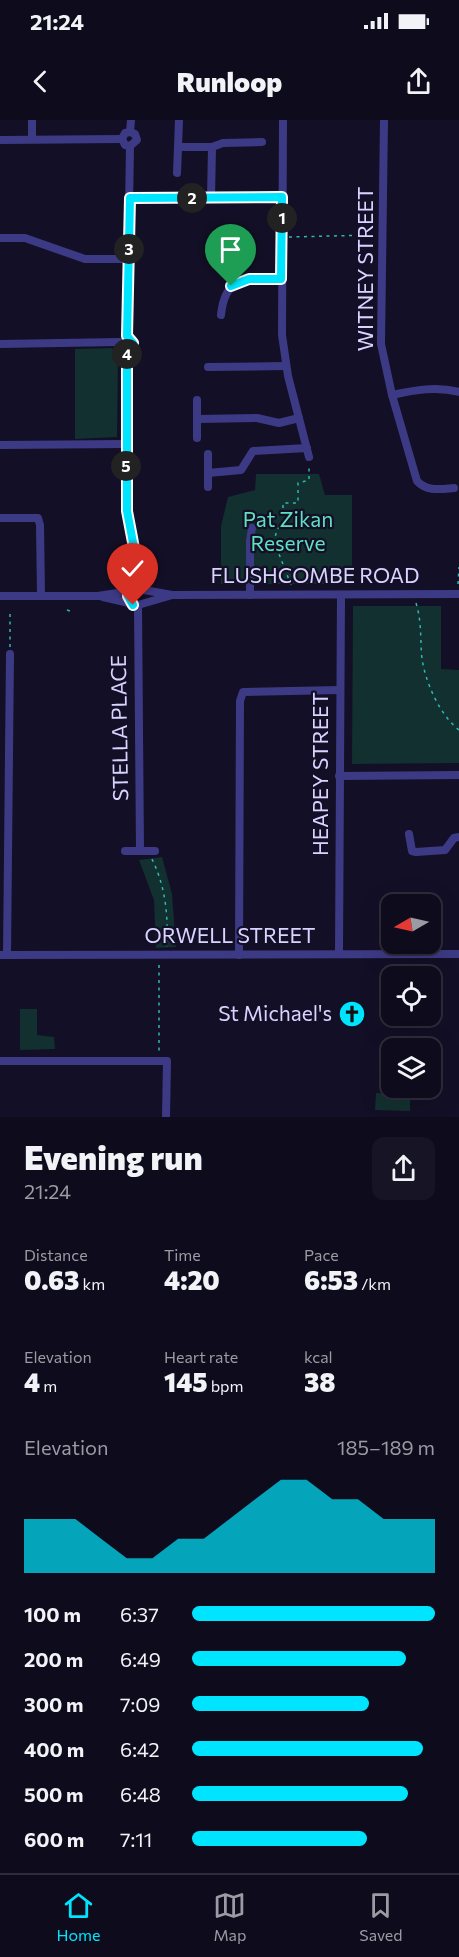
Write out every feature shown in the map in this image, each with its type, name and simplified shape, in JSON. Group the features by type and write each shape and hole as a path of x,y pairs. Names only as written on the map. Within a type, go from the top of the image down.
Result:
{"street":[{"path":"32,120 32,139"},
{"path":"130,132 131,120"},
{"path":"177,174 179,120"},
{"path":"283,120 281,325 286,366 309,457"},
{"name":"WITNEY STREET","path":"384,120 381,344 392,395 417,481 423,487 432,489 454,488"},
{"path":"122,138 125,133 130,132 135,134 137,140 130,146 127,336 133,343 132,347 127,350"},
{"path":"0,140 122,138"},
{"path":"122,138 125,145 130,146"},
{"path":"178,147 212,147 224,143 262,141"},
{"path":"211,198 212,147"},
{"path":"130,198 282,197"},
{"path":"0,238 25,238 85,259 129,259"},
{"path":"221,315 225,293 235,283 249,279 281,279"},
{"path":"119,342 127,336"},
{"path":"0,344 119,342"},
{"path":"119,342 121,348 127,350"},
{"path":"127,350 127,511 146,597 137,604 128,599 135,553"},
{"path":"208,367 286,366"},
{"path":"392,395 422,388 459,392"},
{"path":"197,400 197,438"},
{"path":"197,419 257,418 279,423 299,418"},
{"path":"0,446 126,444"},
{"path":"208,473 241,470 253,451 307,448"},
{"path":"208,454 208,487"},
{"path":"0,518 38,518 41,596"},
{"path":"250,595 252,528"},
{"name":"FLUSHCOMBE ROAD","path":"0,596 98,596 143,589 172,595 459,594"},
{"name":"FLUSHCOMBE ROAD","path":"98,596 137,604 172,595"},
{"name":"HEAPEY STREET","path":"339,954 341,595"},
{"name":"STELLA PLACE","path":"137,604 140,851"},
{"path":"4,955 4,775 10,654"},
{"path":"239,955 240,701 243,692 340,690"},
{"path":"339,776 459,775"},
{"path":"409,834 409,844 412,851 416,852 445,850 454,838 459,837"},
{"path":"125,851 152,851"},
{"name":"ORWELL STREET","path":"4,955 459,954"},
{"path":"0,1061 167,1061 166,1117"}],"path":[{"path":"282,237 382,235"},
{"path":"291,585 274,541 277,530 283,522 283,503 298,503 298,483 309,480 309,457"},
{"path":"458,584 459,567"},
{"path":"416,603 422,629 425,670 443,714 459,730"},
{"path":"10,612 10,654"},
{"path":"152,851 165,898 167,954"},
{"path":"159,965 160,1061"}],"green space":[{"path":"112,348 118,355 117,437 75,439 75,349"},
{"name":"Pat Zikan Reserve","path":"256,474 319,474 325,495 352,495 352,584 221,584 221,526 228,497 255,490"},
{"path":"353,606 441,606 441,669 459,670 459,763 352,764"},
{"path":"162,857 172,894 176,947 156,948 154,900 139,860"},
{"path":"20,1009 37,1009 37,1035 54,1037 55,1049 20,1050"},
{"path":"376,1093 381,1093 381,1098 410,1098 410,1111 375,1110"}],"place":[{"name":"St Michael's","path":"352,1014"}],"route":[{"path":"133,605 128,596 132,589 135,553 128,524 126,498 127,350 133,345 133,340 127,336 130,198 282,197 281,279 249,279 231,286"}]}
